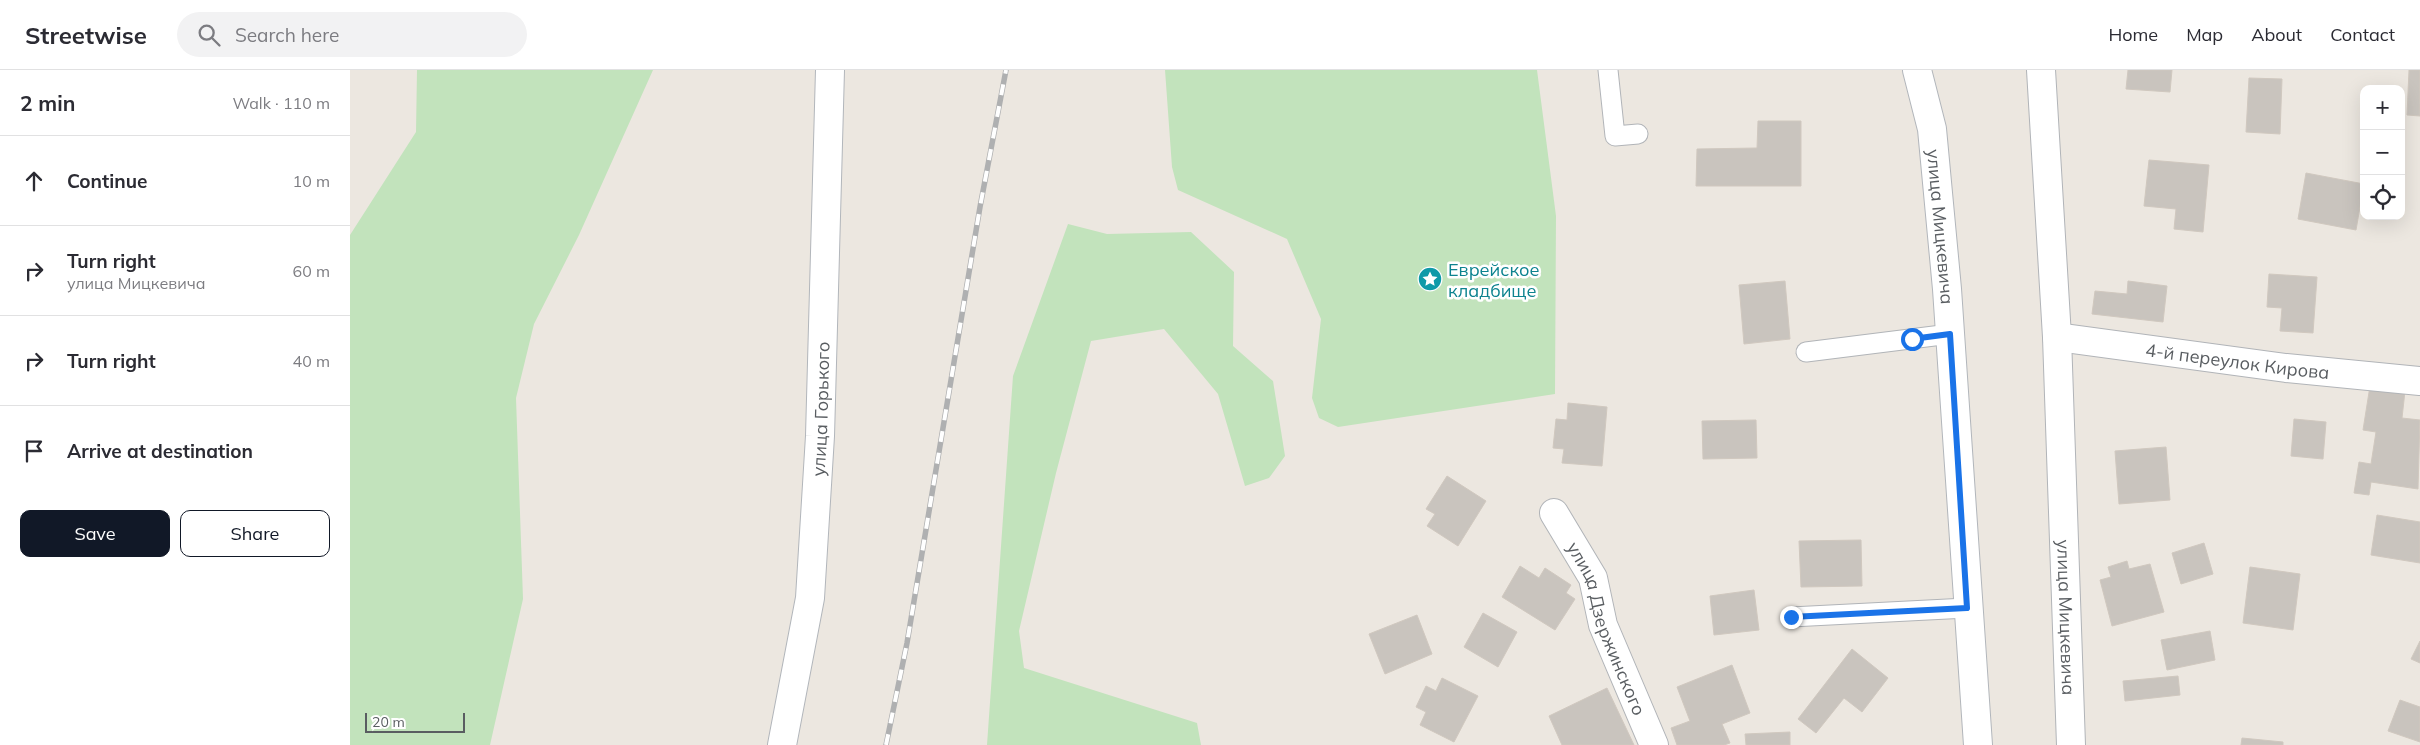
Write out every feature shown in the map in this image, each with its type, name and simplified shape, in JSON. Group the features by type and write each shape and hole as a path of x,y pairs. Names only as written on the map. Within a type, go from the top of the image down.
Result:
{"main road":[{"name":"улица Горького","path":"782,745 810,598 820,436 830,70"},
{"name":"улица Мицкевича","path":"1917,70 1932,129 1950,334 1967,608 1978,745"},
{"name":"улица Мицкевича","path":"2041,70 2057,337 2071,745"},
{"name":"4-й переулок Кирова","path":"2057,337 2286,368 2420,381"},
{"name":"улица Дзержинского","path":"1554,513 1593,578 1603,625 1654,745"}],"lane":[{"path":"1608,70 1615,136 1638,134"},
{"path":"1806,352 1950,334"},
{"path":"1791,617 1967,608"}],"green space":[{"path":"417,70 653,70 579,235 534,324 516,398 523,599 490,745 350,745 350,235 416,132"},
{"name":"Еврейское кладбище","path":"1165,70 1537,70 1556,216 1555,394 1338,427 1319,418 1312,398 1321,319 1287,239 1178,190 1172,167"},
{"path":"1068,224 1107,234 1191,232 1234,272 1233,346 1273,381 1285,456 1269,478 1245,486 1218,394 1164,329 1091,341 1056,473 1019,631 1024,668 1197,723 1201,745 987,745 1013,376"}],"building":[{"path":"2128,70 2172,70 2170,92 2126,89"},
{"path":"2409,70 2420,70 2420,116 2407,115"},
{"path":"2249,78 2282,79 2280,134 2246,132"},
{"path":"1758,121 1801,121 1801,186 1696,186 1697,149 1757,148"},
{"path":"2149,160 2209,165 2203,232 2174,229 2176,209 2144,206"},
{"path":"2306,173 2360,183 2360,207 2356,230 2298,219"},
{"path":"2269,274 2317,277 2313,333 2280,331 2282,308 2267,307"},
{"path":"1785,281 1790,339 1744,344 1739,285"},
{"path":"2128,281 2167,286 2163,322 2092,314 2095,291 2127,294"},
{"path":"2370,386 2405,391 2402,418 2420,420 2418,489 2371,482 2369,495 2354,493 2359,462 2371,464 2376,432 2363,430"},
{"path":"1568,403 1607,407 1602,466 1562,463 1564,449 1553,448 1556,419 1567,420"},
{"path":"2294,419 2326,422 2323,459 2291,456"},
{"path":"1756,420 1757,458 1703,459 1702,421"},
{"path":"2166,447 2170,500 2119,504 2115,451"},
{"path":"1447,476 1486,501 1458,546 1427,526 1435,514 1426,509"},
{"path":"2377,515 2420,522 2420,563 2371,555"},
{"path":"1861,540 1862,586 1801,587 1799,541"},
{"path":"2204,543 2213,574 2181,584 2172,553"},
{"path":"2127,561 2129,569 2150,564 2164,612 2112,626 2100,580 2111,577 2108,567"},
{"path":"1520,566 1539,578 1545,568 1571,585 1566,593 1575,599 1555,630 1502,597"},
{"path":"2250,567 2300,574 2293,630 2243,623"},
{"path":"1754,590 1759,630 1714,635 1710,596"},
{"path":"1483,613 1517,632 1498,667 1464,647"},
{"path":"1417,615 1432,654 1385,674 1369,634"},
{"path":"2210,631 2215,660 2167,670 2161,640"},
{"path":"2420,641 2420,663 2411,659"},
{"path":"1852,649 1888,678 1862,712 1844,698 1816,733 1798,719"},
{"path":"1732,665 1750,713 1722,724 1730,743 1724,745 1677,745 1671,728 1690,721 1677,687"},
{"path":"2178,676 2180,695 2125,701 2123,681"},
{"path":"1442,678 1478,696 1454,742 1420,725 1426,712 1416,707 1426,686 1436,691"},
{"path":"1607,688 1634,745 1562,745 1549,716"},
{"path":"2400,700 2420,707 2420,742 2388,731"},
{"path":"1790,732 1790,745 1746,745 1745,734"},
{"path":"2242,738 2283,742 2283,745 2241,745"}],"railway":[{"path":"886,745 907,643 980,207 1006,70"}],"place":[{"name":"Еврейское кладбище","path":"1430,279"}],"route":[{"path":"1791,617 1967,608 1950,334 1912,339"}]}
